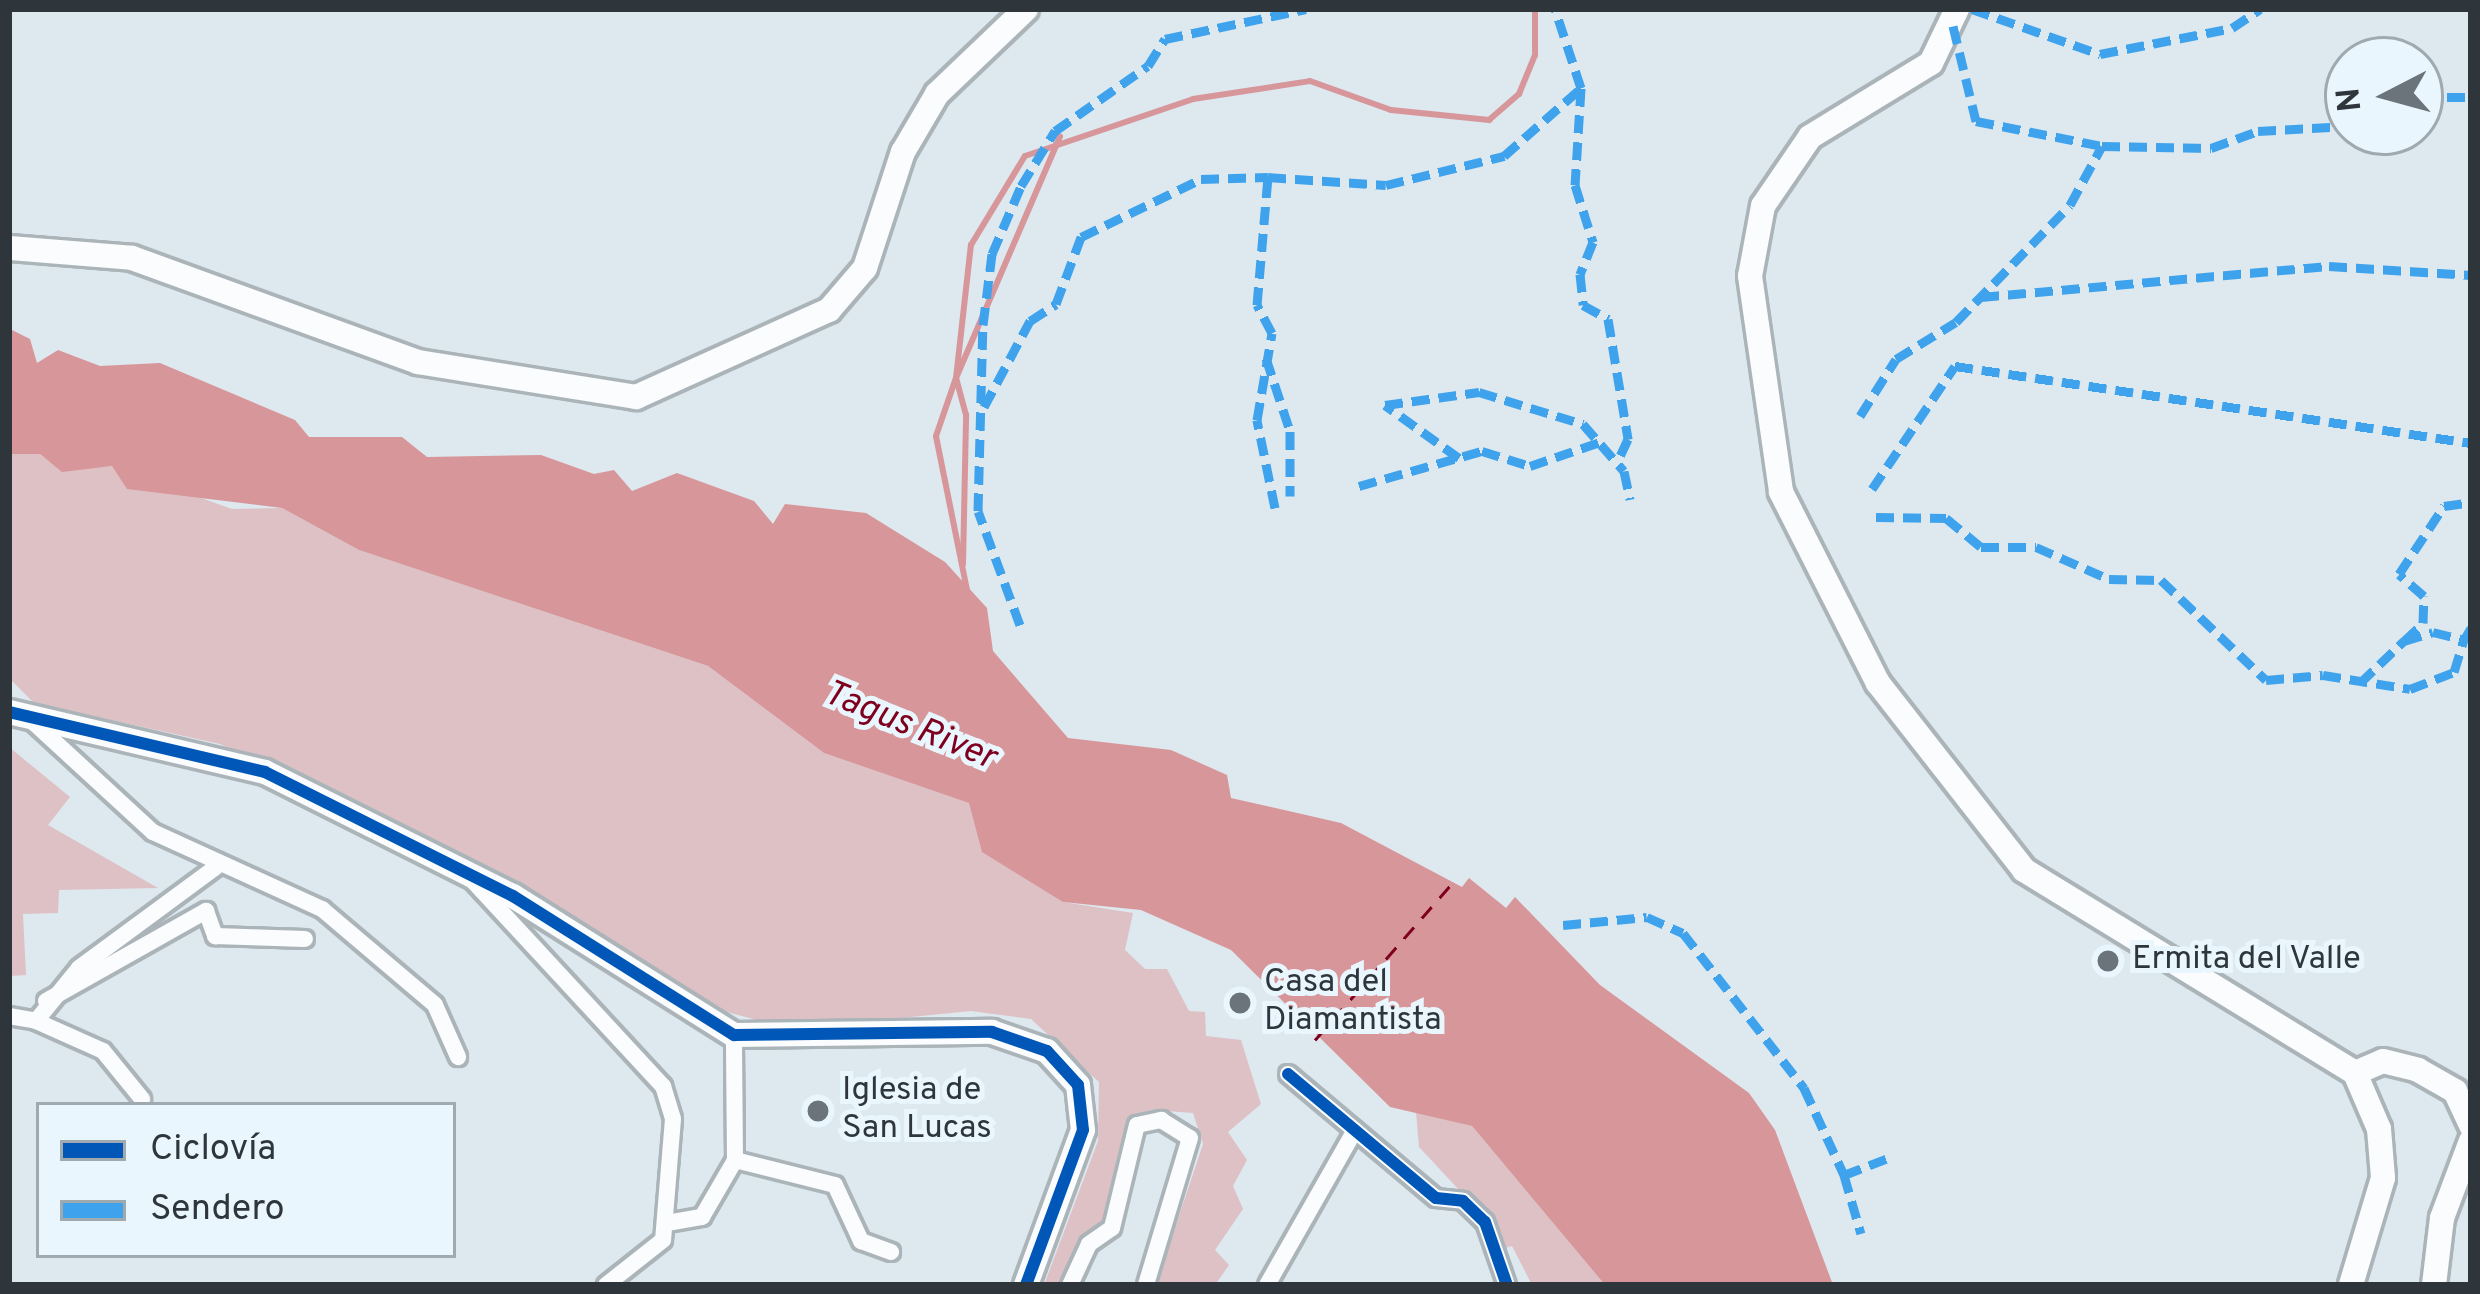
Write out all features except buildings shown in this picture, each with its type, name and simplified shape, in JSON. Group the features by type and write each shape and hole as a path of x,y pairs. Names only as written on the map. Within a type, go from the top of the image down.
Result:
{"main road":[{"path":"9,248 132,258 418,362 636,397 829,310 865,268 903,152 937,94 1026,9"},
{"path":"1957,9 1930,63 1810,137 1762,206 1752,298 1766,422 1792,526 1901,718 2037,883 2112,917 2355,1073 2384,1165 2351,1285"},
{"path":"17,713 206,750 464,872 734,1035 992,1032 1062,1063 1078,1085 1082,1130 1026,1285"},
{"path":"2355,1073 2383,1061 2418,1070 2455,1091 2471,1125"},
{"path":"2434,1285 2442,1218 2471,1141"}],"street":[{"path":"17,713 153,832 216,867 322,909 442,1020 458,1057"},
{"path":"37,1021 46,1001 216,867"},
{"path":"464,872 656,1070 674,1119 667,1223 646,1262 606,1285"},
{"path":"46,1001 206,911 214,936 305,939"},
{"path":"9,1016 37,1021 103,1051 142,1099"},
{"path":"667,1223 702,1216 735,1160 734,1035"},
{"path":"1288,1074 1436,1198 1463,1202 1485,1222 1507,1285"},
{"path":"1070,1285 1089,1244 1112,1228 1137,1125 1162,1120 1190,1138 1147,1285"},
{"path":"1267,1285 1309,1223 1310,1197 1355,1130"},
{"path":"735,1160 835,1185 861,1240 891,1252"}],"shaded area":[{"path":"9,454 40,454 62,471 112,466 232,509 282,508 359,550 708,666 824,753 970,803 1063,902 1133,913 1125,950 1145,969 1167,969 1189,1011 1205,1012 1206,1036 1241,1040 1261,1104 1228,1132 1247,1160 1233,1186 1243,1209 1215,1250 1229,1265 1215,1285 1156,1285 1203,1144 1193,1113 1153,1110 1135,1116 1113,1213 1064,1285 1044,1285 1098,1141 1099,1082 1031,1019 971,1011 791,1029 723,1011 480,865 220,744 34,703 9,678"},
{"path":"9,747 70,797 48,825 158,888 59,890 58,913 23,914 26,975 9,976"},
{"path":"1416,1112 1472,1126 1605,1285 1532,1285 1512,1246 1495,1251 1489,1222 1419,1147"}],"water":[{"name":"Tagus River","path":"10,329 30,339 37,363 58,350 100,366 160,363 295,420 309,437 402,437 427,457 541,455 594,474 614,470 632,491 677,473 754,501 773,524 785,504 866,513 945,562 987,608 993,651 1068,738 1171,750 1227,775 1231,798 1341,823 1462,887 1469,878 1506,908 1515,897 1600,985 1749,1093 1775,1130 1833,1285 1605,1285 1472,1126 1390,1107 1231,950 1141,910 1063,902 982,852 969,803 824,753 708,666 359,550 282,508 127,489 112,466 62,472 40,454 9,454"}],"waterway":[{"path":"967,590 936,436 956,378 971,245 1025,156 1193,99 1310,81 1391,110 1489,120 1519,94 1535,55 1535,9"},
{"path":"963,564 966,415 956,378 1060,136"}],"ferry route":[{"path":"1315,1040 1454,881"}],"marked path":[{"path":"1020,625 978,511 983,325 992,254 1021,186 1055,131 1148,66 1165,39 1306,9"},
{"path":"1275,508 1257,420 1272,333 1257,305 1268,177 1386,185 1504,156 1581,88 1555,9"},
{"path":"1972,9 2100,54 2232,28 2260,9"},
{"path":"1953,26 1976,121 2102,146"},
{"path":"1581,88 1575,185 1593,242 1580,274 1583,305 1608,319 1628,439 1617,463"},
{"path":"2444,97 2471,97"},
{"path":"1860,416 1896,359 1956,322 2070,205 2102,146 2211,148 2258,131 2324,127"},
{"path":"984,407 1030,321 1056,304 1081,237 1201,179 1268,177"},
{"path":"1981,297 2329,266 2471,275"},
{"path":"1266,358 1290,431 1290,496"},
{"path":"1872,489 1955,366 2471,443"},
{"path":"1459,458 1385,405 1479,392 1583,424 1624,471 1630,499"},
{"path":"1359,486 1482,451 1530,466 1600,442"},
{"path":"2404,641 2423,623 2424,596 2399,574 2444,506 2471,502"},
{"path":"1876,517 1946,518 1981,547 2036,547 2109,579 2161,580 2266,680 2323,675 2410,689 2454,672 2464,640"},
{"path":"2360,683 2404,641 2433,632 2464,640 2471,628"},
{"path":"1563,925 1647,917 1683,933 1804,1088 1844,1175 1888,1158"},
{"path":"1844,1175 1861,1234"}],"cycle path":[{"path":"9,712 265,772 513,896 734,1035 992,1032 1047,1051 1078,1085 1083,1130 1026,1285"},
{"path":"1288,1074 1436,1198 1463,1201 1485,1222 1507,1285"}],"place":[{"name":"Ermita del Valle","path":"2108,961"},
{"name":"Casa del Diamantista","path":"1240,1003"},
{"name":"Iglesia de San Lucas","path":"818,1111"}]}
